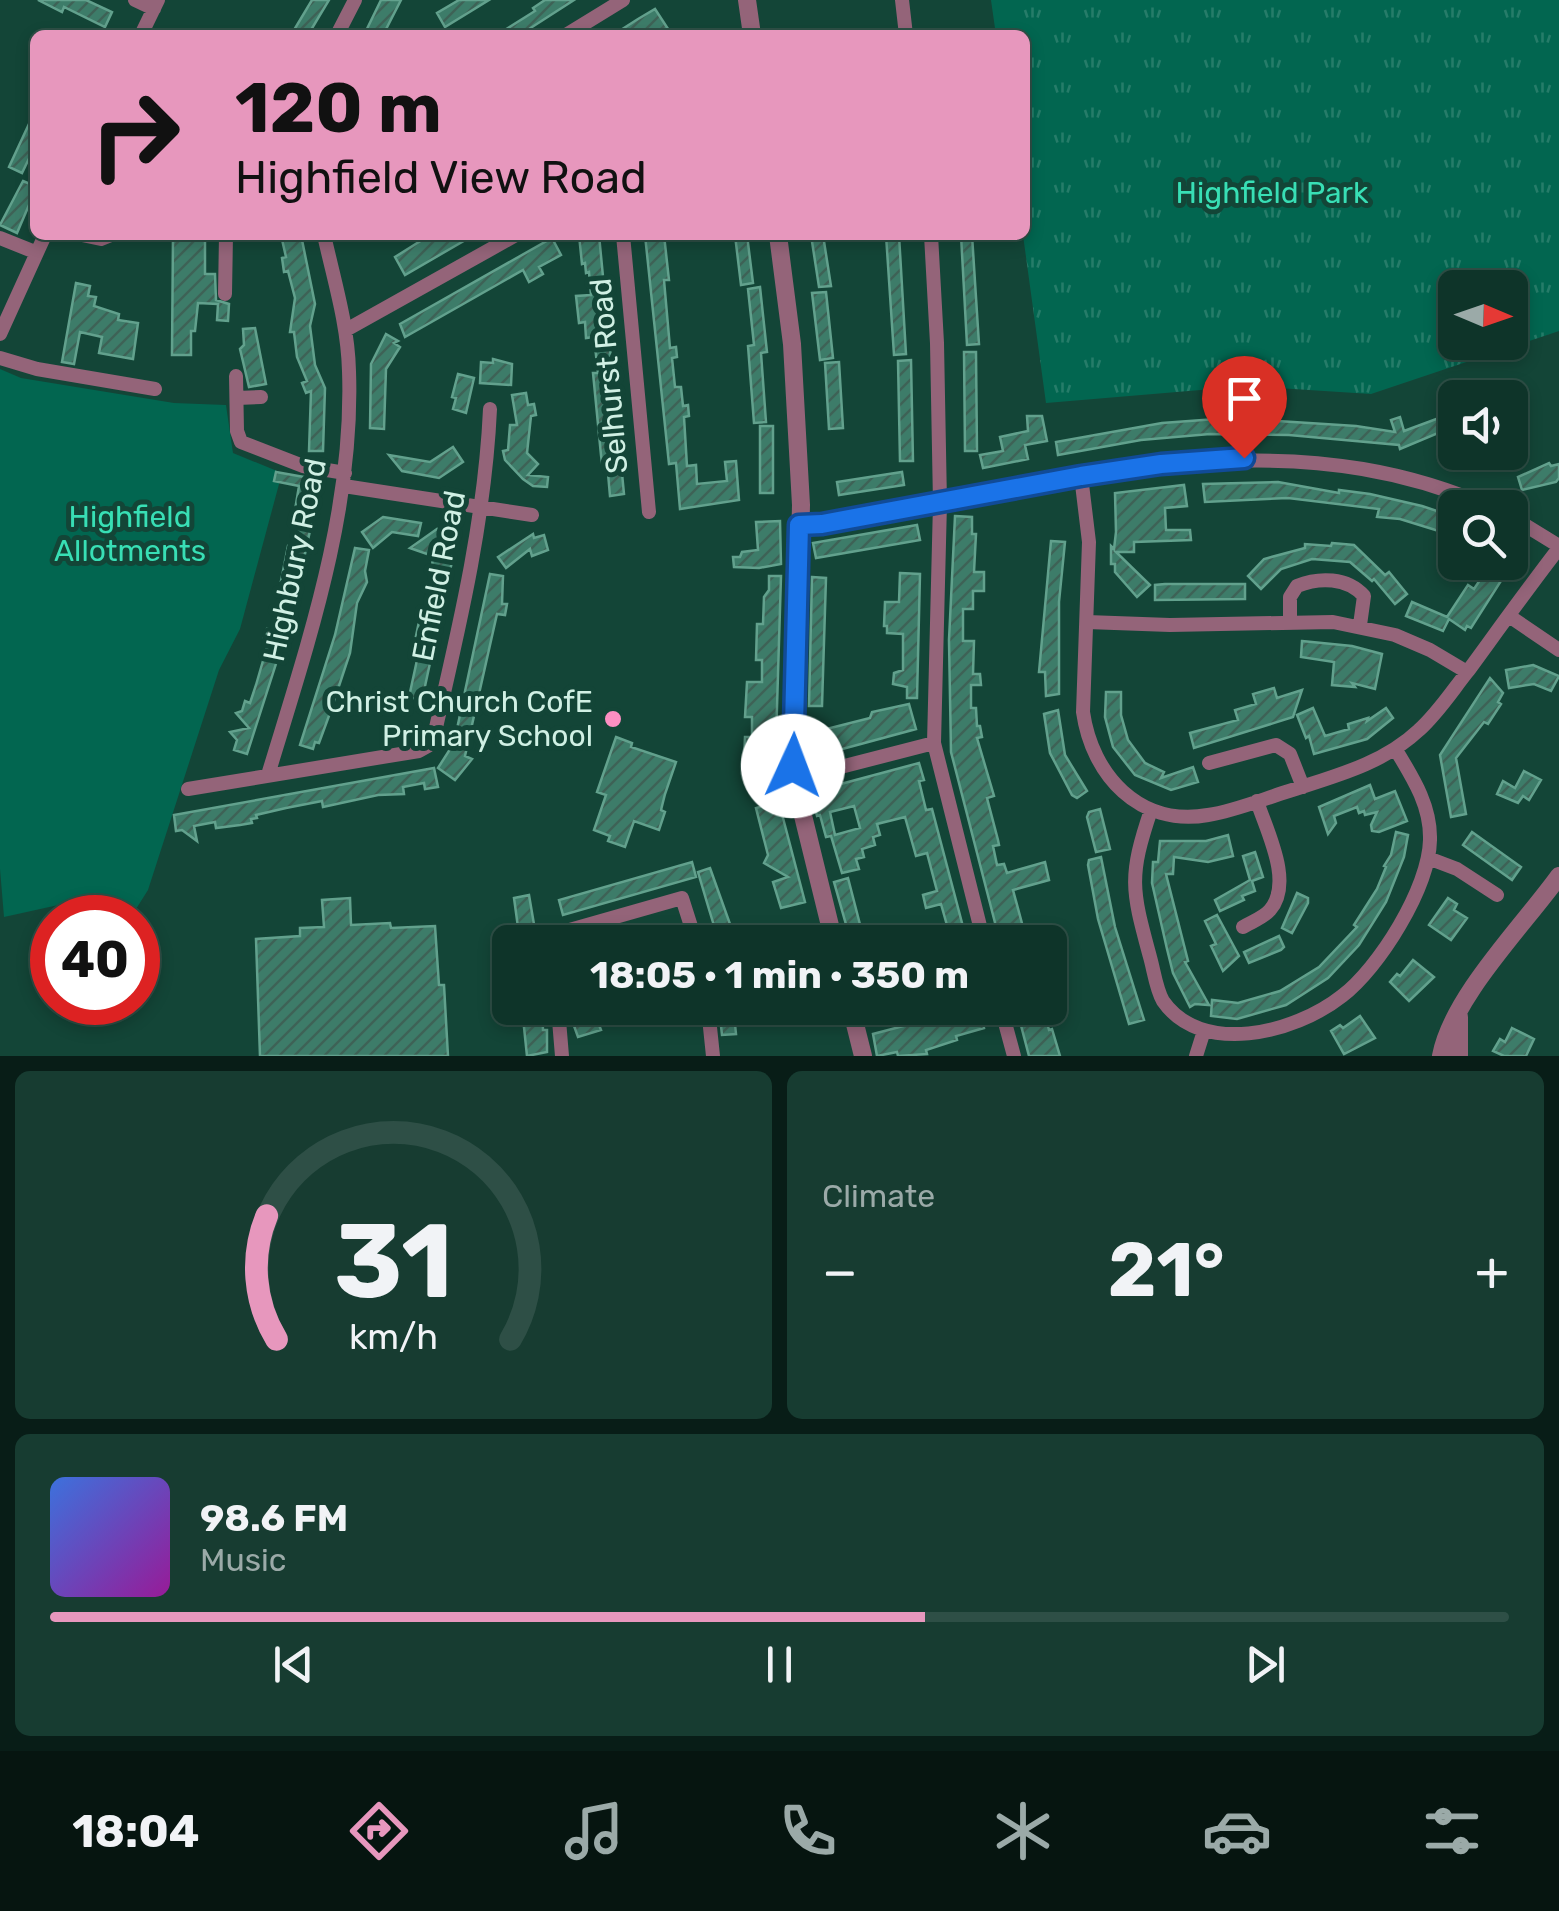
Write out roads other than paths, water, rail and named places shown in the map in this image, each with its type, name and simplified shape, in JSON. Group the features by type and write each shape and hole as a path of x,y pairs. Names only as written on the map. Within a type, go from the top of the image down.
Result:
{"street":[{"path":"135,0 156,4 143,30"},
{"path":"340,30 355,0"},
{"path":"574,30 623,0"},
{"path":"747,0 751,30"},
{"path":"902,0 905,30"},
{"path":"0,238 35,252"},
{"path":"0,334 5,310 42,240"},
{"path":"225,294 226,240"},
{"name":"Highbury Road","path":"268,774 322,590 345,480 349,368 346,330 325,240"},
{"path":"346,330 507,240"},
{"name":"Selhurst Road","path":"623,240 649,512"},
{"path":"779,240 792,344 799,525 794,779 830,925"},
{"path":"931,240 940,503 934,743 980,925"},
{"path":"0,358 38,369 155,390"},
{"path":"236,376 237,431 241,442 345,480 480,509 532,515"},
{"path":"237,398 261,398"},
{"name":"Enfield Road","path":"188,789 418,751 428,746 434,736 455,645 480,509 490,409"},
{"path":"799,525 1081,476 1206,460 1282,460 1357,467 1449,490"},
{"path":"1081,476 1089,542 1083,712 1092,754 1116,786 1151,810 1166,815 1207,816 1360,768 1396,750 1436,713 1559,547 1528,527"},
{"path":"1290,620 1290,598 1297,586 1330,580 1352,586 1364,596 1360,625"},
{"path":"1509,616 1559,650"},
{"path":"1087,622 1170,625 1290,620 1360,625 1430,650 1467,672"},
{"path":"794,779 934,743"},
{"path":"1209,763 1276,745 1290,754 1302,787"},
{"path":"1151,810 1136,853 1135,900 1162,999 1187,1028 1202,1036 1232,1041 1260,1037 1304,1020 1342,996 1379,955 1409,906 1428,858 1430,829 1426,807 1396,750"},
{"path":"1242,928 1268,912 1278,892 1278,868 1257,801"},
{"path":"1428,858 1456,868 1497,896"},
{"path":"1441,1056 1450,1024 1487,967 1559,876"},
{"path":"587,925 682,898 691,925"},
{"path":"1459,1056 1457,1027 1462,1007"},
{"path":"559,1025 562,1056"},
{"path":"710,1025 713,1056"},
{"path":"855,1025 863,1056"},
{"path":"1006,1025 1014,1056"},
{"path":"1196,1056 1202,1036"}],"place":[{"name":"Christ Church CofE Primary School","path":"613,719"}],"park label":[{"name":"Highfield Park","path":"1272,193"},
{"name":"Highfield Allotments","path":"130,534"}]}
